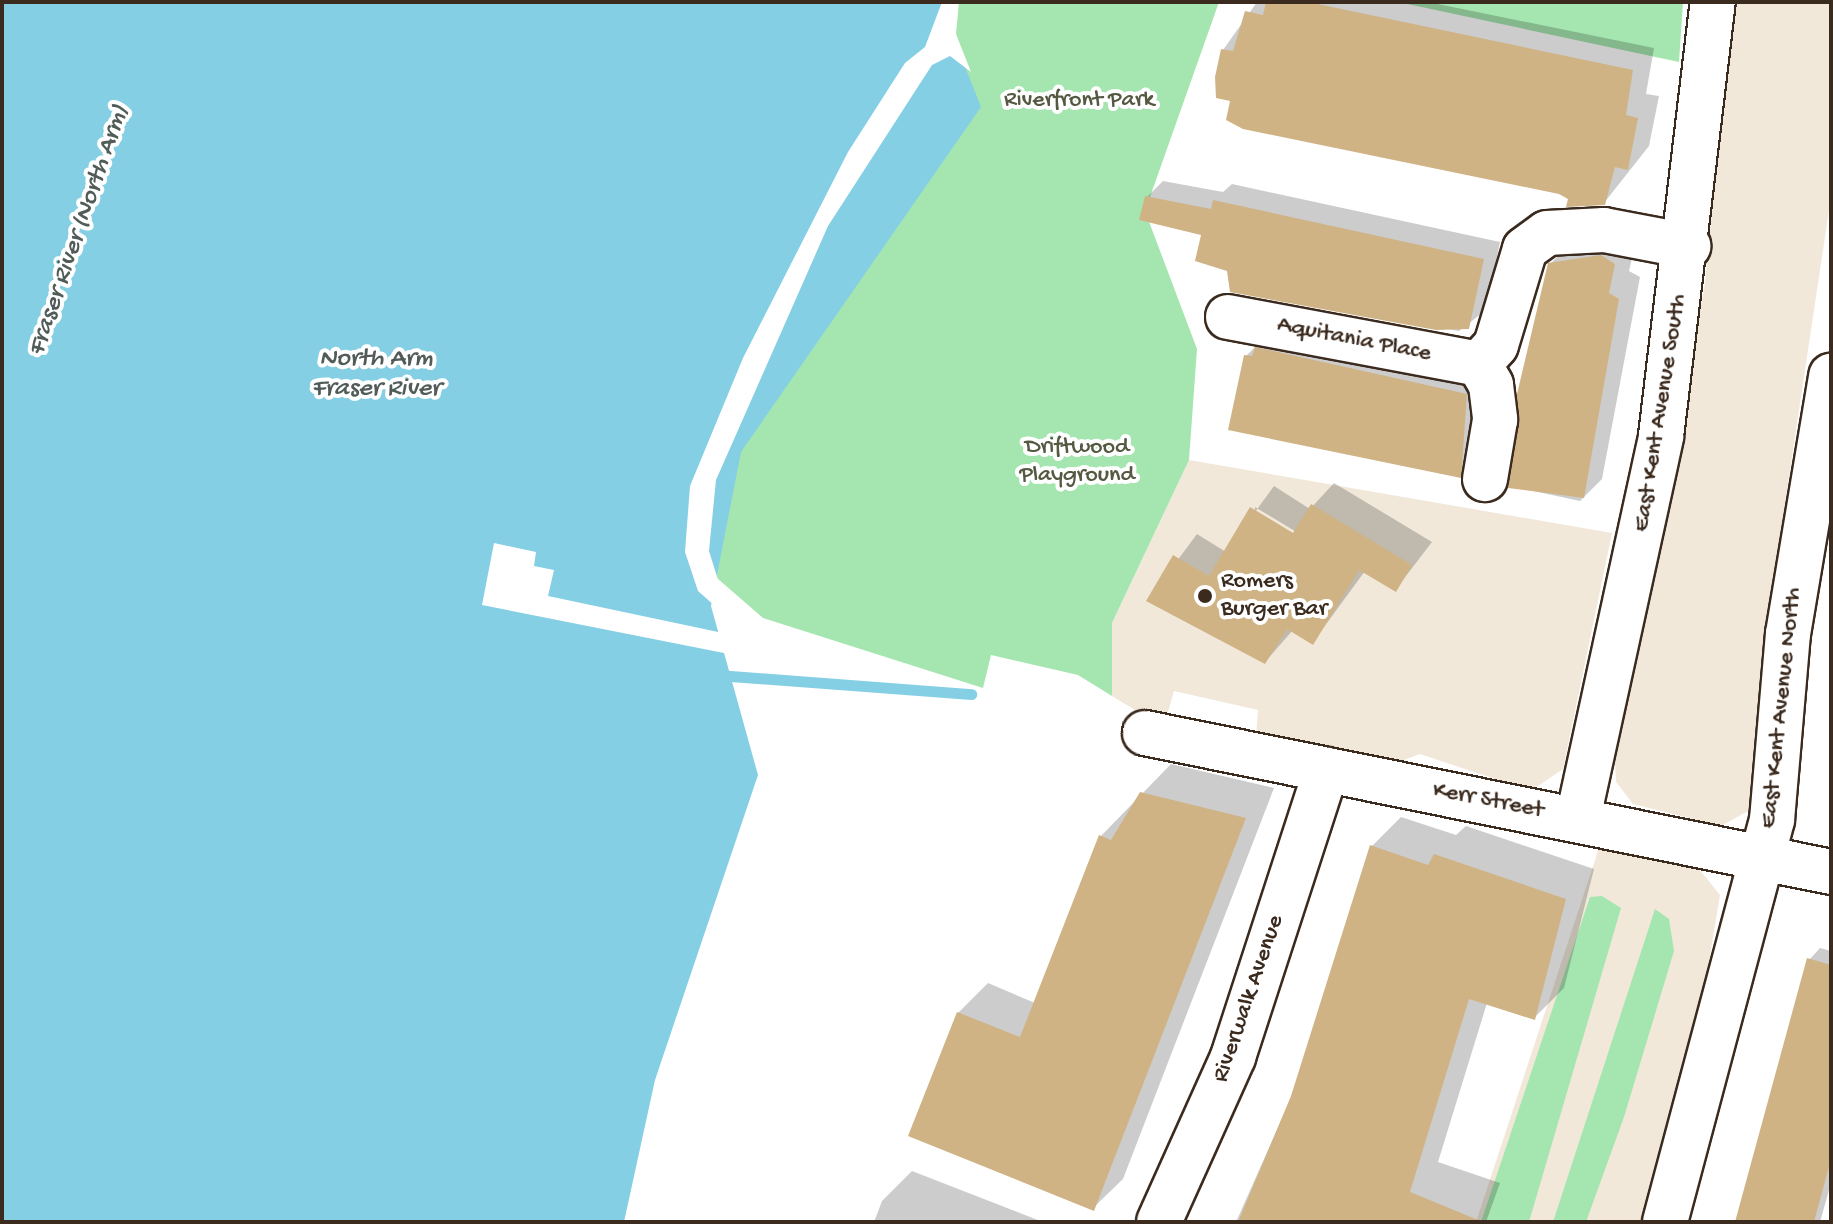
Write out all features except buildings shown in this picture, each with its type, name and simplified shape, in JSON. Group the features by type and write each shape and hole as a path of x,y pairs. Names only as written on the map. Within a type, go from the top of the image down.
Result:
{"street":[{"name":"East Kent Avenue South","path":"1578,818 1661,436 1688,246 1713,2"},
{"path":"1485,479 1495,420 1491,385 1479,364 1496,345 1525,249 1547,233 1604,230 1688,246"},
{"name":"Aquitania Place","path":"1228,317 1479,364"},
{"name":"East Kent Avenue North","path":"1665,1222 1763,858 1788,634 1831,376"},
{"name":"Kerr Street","path":"1145,733 1578,818 1831,872"},
{"name":"Riverwalk Avenue","path":"1159,1222 1233,1057 1326,770"}],"shaded area":[{"path":"1732,2 1831,2 1831,197 1770,603 1759,774 1748,811 1721,826 1633,804 1616,782 1615,764 1705,283"},
{"path":"1189,460 1612,533 1563,769 1531,791 1420,754 1396,763 1256,737 1258,710 1174,691 1166,719 1148,718 1112,696 1112,623"},
{"path":"1599,848 1699,869 1720,895 1696,1040 1654,1183 1641,1222 1476,1222"}],"green space":[{"path":"955,2 1219,2 1145,211 1197,349 1189,460 1112,623 1112,696 1078,675 991,655 983,688 763,618 710,572 716,480 952,34"},
{"path":"1398,2 1683,2 1679,62"},
{"path":"1602,896 1621,908 1529,1222 1481,1222 1590,897"},
{"path":"1655,909 1669,919 1674,951 1624,1117 1586,1222 1553,1222"}],"water":[{"name":"North Arm Fraser River","path":"2,2 955,2 952,34 981,107 741,452 711,606 758,775 655,1080 624,1222 2,1222"}],"pier":[{"path":"942,2 959,2 956,34 971,72 950,56 932,65 828,226 716,480 709,551 719,583 715,606 698,591 685,552 690,486 743,358 848,152 905,63 925,47"},
{"path":"494,543 536,552 534,566 554,570 548,596 723,633 729,654 482,605"}],"waterway":[{"path":"717,675 971,694"}],"place":[{"name":"Romers Burger Bar","path":"1205,596"}],"park label":[{"name":"Riverfront Park","path":"1079,101"},
{"name":"Driftwood Playground","path":"1077,462"}],"water label":[{"name":"Fraser River (North Arm)","path":"80,231"}]}
